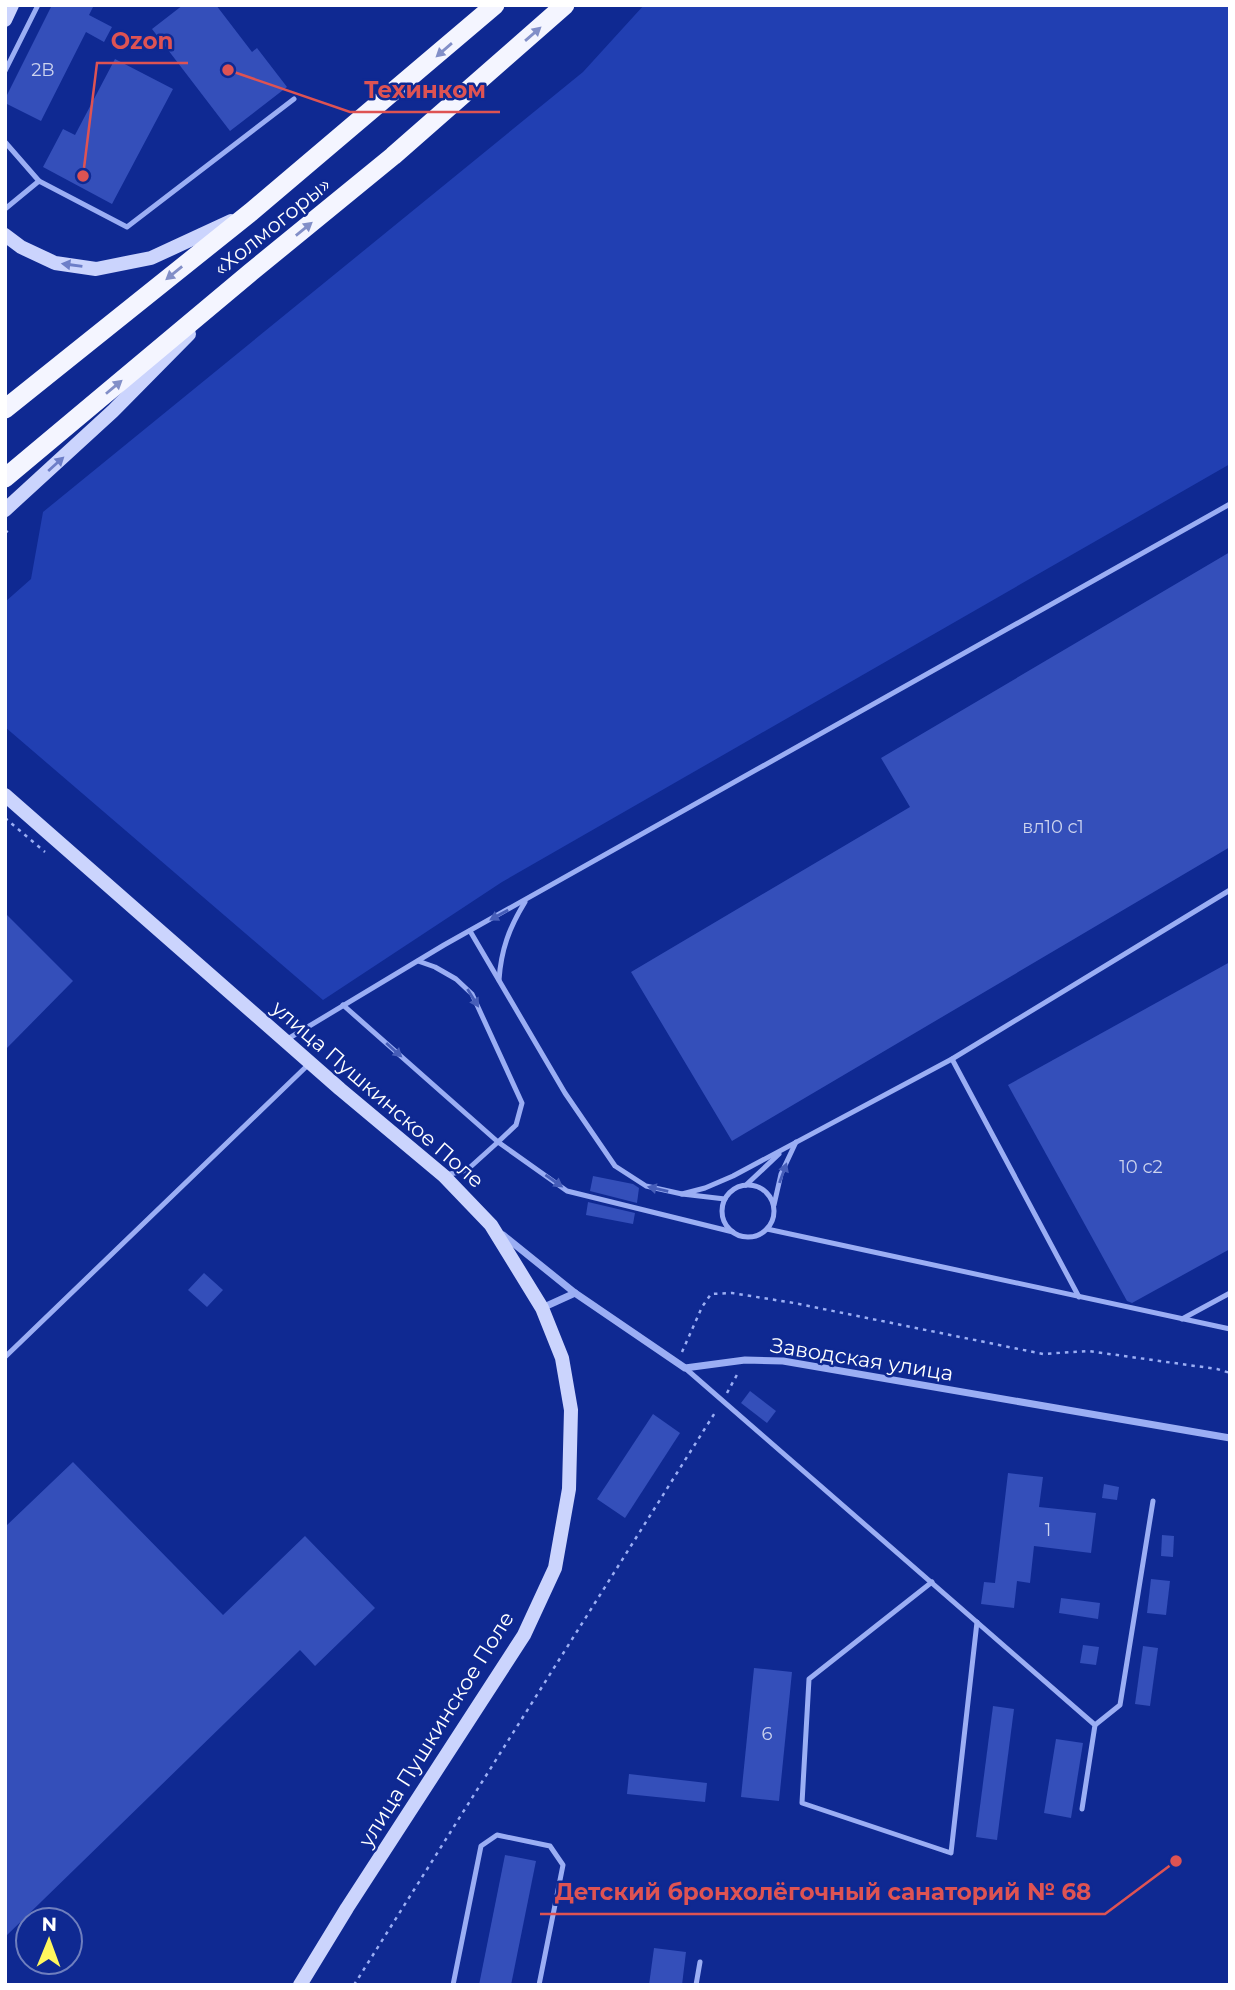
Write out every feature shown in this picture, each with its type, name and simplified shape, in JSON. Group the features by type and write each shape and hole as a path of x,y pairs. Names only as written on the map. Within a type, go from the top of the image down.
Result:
{"highway":[{"name":"«Холмогоры»","path":"5,410 251,212 495,5"},
{"name":"«Холмогоры»","path":"5,478 393,156 565,5"}],"main road":[{"path":"5,20 12,5"},
{"path":"5,235 21,247 55,263 96,269 151,258 251,212"},
{"path":"5,510 113,411 251,272"},
{"name":"улица Пушкинское Поле","path":"5,795 285,1041 444,1176 491,1225 542,1308 562,1358 571,1410 569,1489 555,1569 524,1635 300,1985"}],"street":[{"path":"491,1225 575,1293 685,1368"},
{"path":"542,1308 575,1293"},
{"name":"Заводская улица","path":"685,1368 745,1360 783,1361 1230,1438"}],"lane":[{"path":"5,71 38,5"},
{"path":"5,142 40,181 127,227 295,99"},
{"path":"5,209 40,181"},
{"path":"285,1041 343,1004 470,931 1230,504"},
{"path":"682,1194 705,1188 733,1175 951,1059 1230,890"},
{"path":"499,980 506,936 527,900"},
{"path":"470,931 565,1093 615,1166 646,1186 725,1199"},
{"path":"418,961 456,979 472,994 522,1103 516,1125 498,1142 467,1170 444,1176"},
{"path":"343,1004 483,1130 567,1191 745,1237 757,1236 774,1218 781,1174 796,1142"},
{"path":"951,1059 1079,1297"},
{"path":"5,1357 310,1062"},
{"path":"733,1232 725,1223 722,1211 725,1199 734,1189 746,1185 767,1164 796,1142"},
{"path":"746,1185 758,1187 768,1194 774,1205"},
{"path":"767,1228 1230,1329"},
{"path":"1182,1319 1230,1293"},
{"path":"685,1368 1094,1724"},
{"path":"1082,1810 1094,1724 1120,1705 1153,1501"},
{"path":"932,1583 809,1679 802,1803 951,1853 977,1622"},
{"path":"453,1985 481,1846 497,1835 550,1846 563,1865 539,1985"},
{"path":"696,1985 700,1962"}],"path":[{"path":"5,533 11,528"},
{"path":"677,1363 702,1307 711,1294 732,1293 794,1303 1043,1354 1088,1351 1230,1373"},
{"path":"354,1985 723,1401 745,1360"}],"shaded area":[{"path":"644,5 1230,5 1230,464 502,882 323,1000 5,727 5,602 31,579 43,512 583,72"}],"building":[{"path":"52,5 94,5 89,15 112,27 104,42 86,32 41,121 5,103 5,99"},
{"path":"183,5 216,5 252,52 257,48 287,87 230,131 152,29"},
{"path":"115,59 173,89 112,204 43,167 63,129 75,135"},
{"path":"1230,552 1230,847 732,1141 631,972 910,807 881,758"},
{"path":"5,913 73,981 5,1050"},
{"path":"1230,962 1230,1249 1132,1303 1127,1301 1008,1085"},
{"path":"593,1176 633,1184 639,1188 637,1203 590,1191"},
{"path":"588,1202 635,1213 633,1224 586,1215"},
{"path":"204,1273 223,1290 207,1307 188,1290"},
{"path":"750,1391 776,1411 767,1423 741,1403"},
{"path":"653,1414 680,1433 625,1518 597,1499"},
{"path":"73,1462 223,1615 305,1536 375,1608 315,1666 300,1650 37,1906 14,1906 14,1928 5,1937 5,1527"},
{"path":"1008,1473 1043,1477 1039,1507 1096,1513 1091,1553 1034,1546 1030,1583 1017,1581 1014,1608 981,1604 984,1582 995,1583"},
{"path":"1104,1484 1119,1487 1117,1500 1102,1498"},
{"path":"1162,1535 1174,1536 1173,1557 1161,1556"},
{"path":"1151,1579 1170,1581 1166,1615 1147,1613"},
{"path":"1061,1598 1100,1603 1098,1619 1059,1613"},
{"path":"1083,1645 1099,1647 1096,1665 1080,1663"},
{"path":"1143,1646 1158,1648 1150,1706 1135,1704"},
{"path":"754,1668 792,1672 779,1801 741,1797"},
{"path":"993,1706 1014,1709 997,1840 976,1837"},
{"path":"1056,1739 1083,1743 1071,1818 1044,1813"},
{"path":"629,1774 707,1783 705,1802 627,1794"},
{"path":"505,1855 536,1861 511,1985 479,1985"},
{"path":"654,1948 686,1952 682,1985 649,1985"}],"place":[{"name":"Техинком","path":"228,70"},
{"name":"Ozon","path":"83,176"},
{"name":"Детский бронхолёгочный санаторий № 68","path":"1176,1861"}]}
